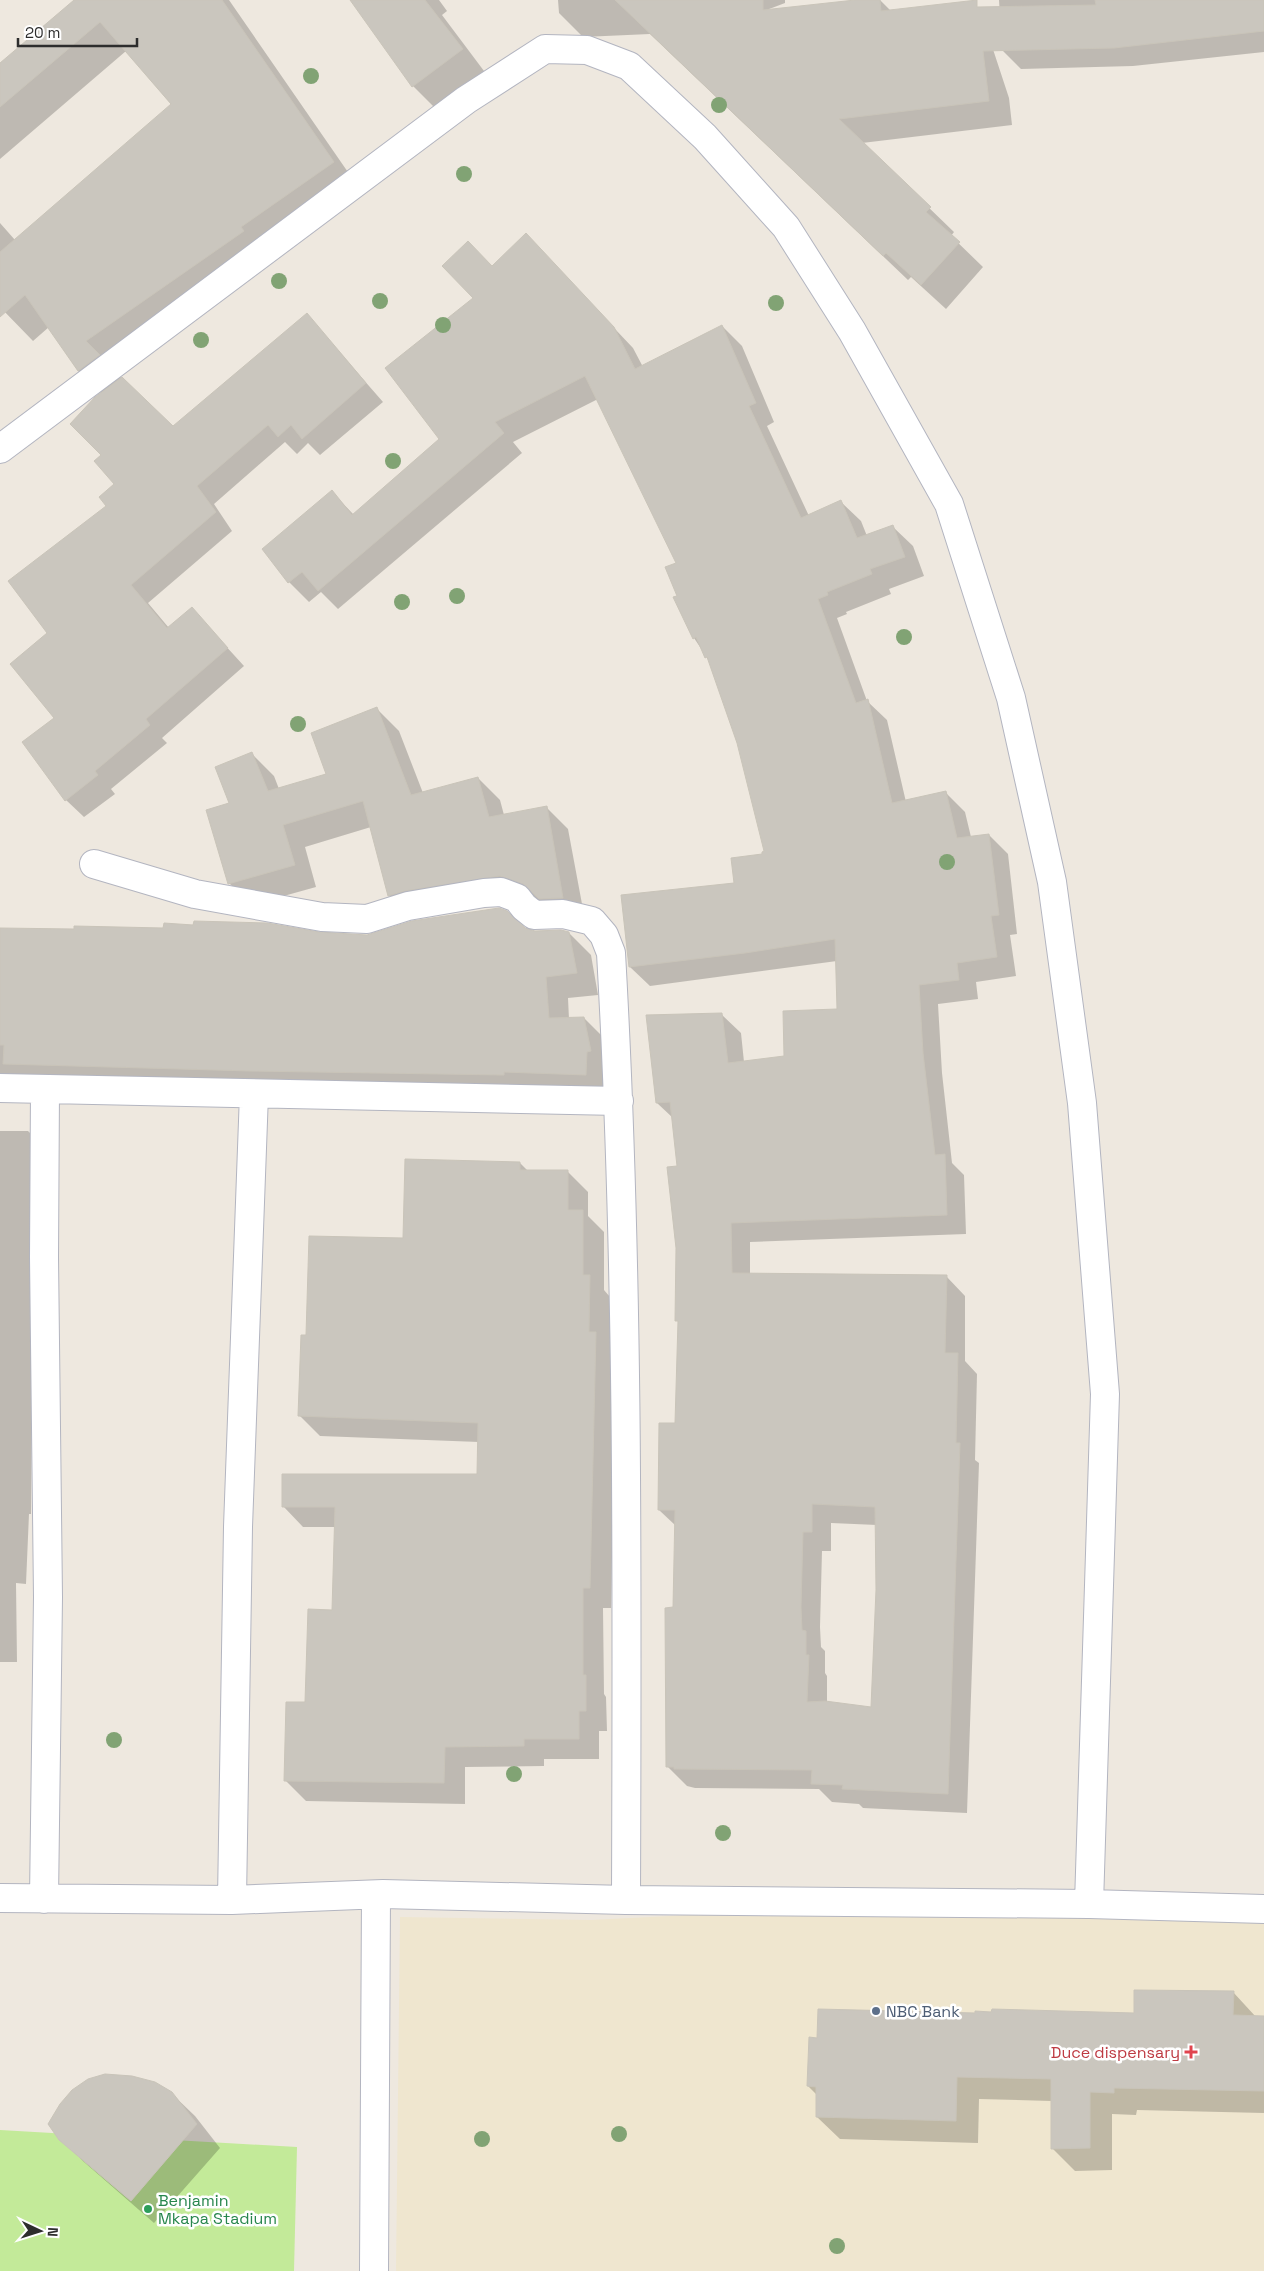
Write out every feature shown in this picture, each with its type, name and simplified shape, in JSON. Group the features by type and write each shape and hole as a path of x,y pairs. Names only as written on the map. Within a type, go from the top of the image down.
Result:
{"street":[{"path":"0,449 466,100 545,49 587,50 629,66 705,137 786,227 852,331 949,504 1011,698 1052,882 1082,1103 1105,1394 1089,1904"},
{"path":"94,864 195,894 322,917 366,919 408,906 484,893 502,892 517,898 534,915 563,914 592,921 604,934 611,953 619,1101 627,1498 626,1900"},
{"path":"0,1088 619,1101"},
{"path":"44,1899 48,1596 44,1257 45,1089"},
{"path":"232,1900 238,1527 254,1094"},
{"path":"0,1898 232,1900 376,1894 626,1900 1089,1904 1264,1909"},
{"path":"374,2271 376,1894"}],"shaded area":[{"path":"771,1911 1264,1922 1264,2271 396,2271 400,1917 591,1920"}],"green space":[{"name":"Benjamin Mkapa Stadium","path":"0,2130 297,2147 294,2271 0,2271"}],"building":[{"path":"74,0 222,0 334,162 241,227 244,231 86,341 100,355 78,371 25,295 0,317 0,252 171,104 100,22 0,107 0,63"},
{"path":"350,0 425,0 463,49 412,87"},
{"path":"615,0 763,0 763,10 855,0 880,0 881,11 977,0 977,7 1096,5 1095,0 1264,0 1264,31 1114,48 983,51 989,101 839,119 931,207 926,212 960,242 921,285 886,253 883,256"},
{"path":"526,233 614,327 635,369 722,325 756,403 749,406 801,518 841,500 857,538 893,525 905,557 870,569 872,574 827,592 828,595 818,599 856,703 868,699 892,803 946,791 957,838 989,834 999,915 991,916 997,957 957,963 959,980 919,985 923,1053 935,1155 945,1154 947,1215 731,1223 732,1273 947,1275 945,1353 958,1353 956,1443 960,1443 948,1794 842,1789 843,1785 811,1784 812,1770 674,1769 674,1767 666,1767 665,1608 673,1607 675,1510 658,1510 659,1423 675,1423 678,1321 675,1321 676,1248 667,1167 677,1166 670,1102 656,1103 646,1015 722,1013 728,1063 784,1056 783,1011 837,1009 835,939 745,953 629,967 621,895 734,883 731,858 762,854 764,851 737,743 707,657 705,658 696,637 693,639 673,597 677,596 665,567 676,563 585,376 495,422 504,433 318,591 302,572 288,583 262,549 332,490 352,515 439,439 385,368 473,298 442,266 468,241 492,266","holes":["812,1504 875,1507 876,1590 871,1707 825,1701 807,1702 809,1655 806,1655 806,1631 802,1630 801,1607 803,1532 812,1532"]},
{"path":"307,313 366,383 302,439 291,425 278,437 268,425 197,486 216,512 131,585 167,628 192,607 228,648 146,719 150,725 95,771 98,775 65,801 22,742 54,718 10,664 47,633 8,581 106,506 99,497 114,484 94,461 101,455 70,424 95,397 122,377 173,426"},
{"path":"377,707 411,795 478,777 489,817 547,806 563,898 539,899 523,884 500,876 405,891 388,896 363,801 283,825 295,865 228,884 206,810 229,803 215,767 252,752 268,791 326,774 311,733"},
{"path":"499,908 507,911 525,928 535,931 561,930 569,932 577,973 546,977 549,1018 584,1017 591,1051 587,1052 586,1075 504,1072 504,1075 250,1071 3,1064 4,1045 0,1045 0,928 74,929 74,926 163,928 164,923 193,925 194,921 267,923 319,932 367,935 412,921"},
{"path":"405,1159 520,1162 520,1170 568,1170 568,1210 583,1210 583,1275 590,1275 589,1332 596,1332 590,1588 583,1588 583,1675 586,1675 586,1711 579,1711 579,1739 524,1739 524,1746 445,1747 444,1783 284,1781 286,1702 305,1702 308,1609 332,1610 335,1507 282,1507 282,1474 477,1474 478,1423 298,1416 301,1335 306,1335 309,1236 403,1238"},
{"path":"1134,1990 1234,1991 1233,2015 1264,2016 1264,2091 1114,2088 1114,2093 1090,2092 1090,2148 1051,2149 1051,2079 957,2077 956,2121 816,2117 816,2087 807,2086 809,2037 817,2038 818,2009 975,2013 975,2011 991,2012 992,2009 1134,2013"},
{"path":"105,2074 132,2076 155,2082 172,2092 197,2124 131,2201 59,2140 48,2124 60,2104 72,2090 88,2079"}],"place":[{"name":"NBC Bank","path":"876,2011"},
{"name":"Duce dispensary","path":"1191,2052"},
{"name":"Benjamin Mkapa Stadium","path":"148,2209"}]}
